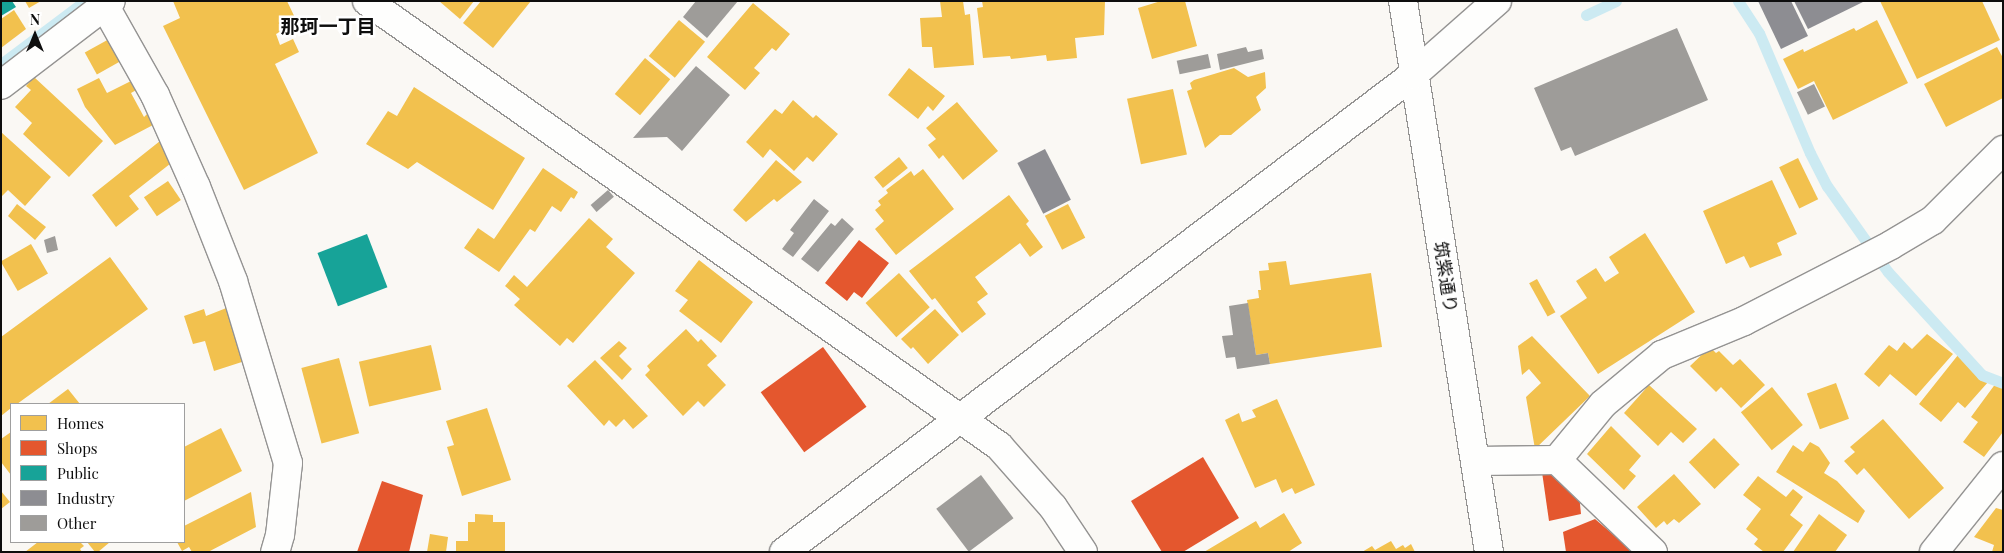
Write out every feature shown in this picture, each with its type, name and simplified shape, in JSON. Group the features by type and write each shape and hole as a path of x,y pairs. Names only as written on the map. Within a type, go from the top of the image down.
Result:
{"street":[{"path":"367,1 999,446 1053,507 1083,552"},
{"name":"筑紫通り","path":"1403,1 1413,75 1490,552"},
{"path":"784,552 1413,75 1497,1"},
{"path":"1,85 106,3 155,94 196,187 233,281 288,463 280,535 275,552"},
{"path":"1557,460 1603,404 1662,355 1744,321 1891,245 1933,220 2003,150"},
{"path":"1476,461 1557,460 1654,552"},
{"path":"1934,552 2003,466"}],"building: Homes":[{"path":"25,1 41,1 29,8"},
{"path":"173,1 287,1 298,24 276,34 280,45 293,39 299,52 275,64 318,153 244,190 163,26 180,18"},
{"path":"439,1 474,1 460,19"},
{"path":"481,1 531,1 493,48 463,23"},
{"path":"940,1 963,1 965,15 970,14 974,65 934,68 932,47 922,47 920,18 942,17"},
{"path":"982,1 1105,1 1104,35 1075,38 1077,58 1047,61 1046,55 1011,59 1010,56 983,58 977,8 983,7"},
{"path":"1161,1 1185,1 1197,46 1152,59 1138,8"},
{"path":"1880,1 1982,1 2000,40 1917,79"},
{"path":"753,3 790,34 776,51 772,48 754,68 760,73 745,90 707,57"},
{"path":"14,10 26,29 1,48 1,19"},
{"path":"679,20 705,42 675,78 649,56"},
{"path":"1877,20 1908,83 1833,120 1814,81 1798,89 1783,59 1803,49 1804,52 1854,28 1856,31"},
{"path":"111,38 123,60 97,74 85,53"},
{"path":"1997,47 2003,58 2003,98 1946,127 1924,84"},
{"path":"645,58 670,79 640,115 615,94"},
{"path":"909,68 945,96 933,111 928,106 918,119 888,95"},
{"path":"1234,68 1248,77 1265,72 1266,88 1256,97 1261,110 1231,135 1220,135 1205,148 1187,91 1192,89 1190,83 1194,80"},
{"path":"34,77 103,141 69,177 23,134 32,123 15,107 31,90 26,86"},
{"path":"99,78 107,93 133,80 138,89 131,93 144,117 147,114 153,125 115,145 85,107 77,89"},
{"path":"414,87 525,158 493,210 417,162 408,169 366,144 388,111 397,116"},
{"path":"1173,89 1187,155 1141,164 1127,99"},
{"path":"793,100 813,118 816,115 838,134 813,162 807,157 794,171 770,149 763,158 746,142 775,109 782,114"},
{"path":"957,102 998,151 963,180 943,155 939,159 928,145 936,139 926,128"},
{"path":"1,132 51,177 25,206 8,190 1,197"},
{"path":"160,141 175,160 129,196 139,209 116,227 92,195"},
{"path":"899,157 908,168 883,188 874,177"},
{"path":"1798,158 1818,199 1799,209 1779,167"},
{"path":"776,160 802,182 777,202 774,199 746,222 733,210"},
{"path":"543,168 578,192 574,199 571,197 561,212 552,206 535,232 530,229 499,272 464,248 478,228 494,239"},
{"path":"923,169 954,209 896,255 875,229 884,221 875,210 881,205 878,201 888,193 886,190 911,171 914,176"},
{"path":"1772,180 1797,234 1777,243 1782,255 1750,268 1744,256 1726,264 1703,211"},
{"path":"168,181 181,200 157,216 144,197"},
{"path":"1009,195 1029,221 1026,224 1043,247 1030,257 1020,243 975,277 988,294 977,302 986,314 962,333 935,298 932,300 909,271"},
{"path":"17,204 46,227 35,240 8,216"},
{"path":"1068,204 1085,238 1062,250 1045,216"},
{"path":"589,218 613,239 606,247 635,273 573,343 567,338 560,346 514,305 520,299 505,286 514,275 527,287"},
{"path":"1645,233 1695,312 1598,374 1560,316 1587,298 1576,281 1596,268 1605,282 1619,273 1609,257"},
{"path":"31,244 48,273 18,291 1,261"},
{"path":"110,257 148,309 18,403 10,403 10,409 1,416 1,337"},
{"path":"699,260 753,302 721,343 679,311 688,300 675,291"},
{"path":"1286,261 1290,285 1371,273 1382,347 1270,364 1268,353 1256,355 1247,300 1259,298 1258,290 1261,290 1259,271 1269,270 1268,263"},
{"path":"899,273 930,307 896,337 866,303"},
{"path":"1537,279 1555,312 1548,317 1529,283"},
{"path":"229,307 248,360 214,371 205,341 193,344 184,316 204,309 206,316"},
{"path":"935,309 959,335 928,364 913,347 911,349 901,339"},
{"path":"686,329 698,342 701,339 717,356 707,365 726,385 704,407 698,401 683,416 645,375 650,370 647,366"},
{"path":"1927,334 1953,354 1916,396 1890,374 1879,387 1864,374 1889,345 1897,351 1904,342 1912,349"},
{"path":"1532,336 1590,396 1535,449 1526,397 1541,383 1529,369 1522,375 1518,346"},
{"path":"619,341 627,348 619,356 632,369 622,380 600,358"},
{"path":"431,345 441,390 369,406 359,362"},
{"path":"1710,347 1716,353 1719,351 1733,365 1740,359 1765,385 1741,408 1721,387 1716,392 1690,366"},
{"path":"1958,355 1989,381 1965,408 1958,402 1941,422 1919,404"},
{"path":"339,358 359,433 322,443 301,368"},
{"path":"595,360 648,416 633,429 624,419 616,427 609,420 604,426 567,386"},
{"path":"1836,383 1849,419 1820,429 1807,394"},
{"path":"1996,383 2003,387 2003,432 1984,457 1963,442 1978,422 1971,417"},
{"path":"1649,385 1697,429 1683,443 1671,432 1658,446 1624,413"},
{"path":"1772,387 1803,425 1772,450 1741,412"},
{"path":"68,389 79,403 49,403"},
{"path":"1277,399 1315,485 1295,494 1292,488 1282,493 1276,479 1255,488 1225,420 1239,413 1242,422 1256,417 1252,410"},
{"path":"487,408 511,480 462,496 447,447 454,445 446,421"},
{"path":"1883,419 1944,488 1909,519 1864,468 1857,475 1844,461 1855,452 1850,447"},
{"path":"1611,426 1641,456 1629,470 1636,476 1624,490 1587,454"},
{"path":"221,428 242,471 185,500 185,446"},
{"path":"10,433 10,474 1,462 1,439"},
{"path":"1714,438 1740,465 1715,489 1689,462"},
{"path":"1810,442 1819,447 1830,463 1824,473 1837,481 1865,511 1858,523 1776,472 1793,445 1803,452"},
{"path":"1674,474 1701,504 1679,523 1674,519 1667,525 1664,521 1656,528 1637,507"},
{"path":"1758,476 1786,497 1793,489 1803,497 1790,515 1803,525 1783,552 1764,552 1754,544 1758,539 1746,529 1761,509 1743,495"},
{"path":"1,491 10,502 1,509"},
{"path":"251,492 256,527 208,552 192,552 189,547 182,551 178,543 185,543 185,525"},
{"path":"1996,508 2003,510 2003,552 1992,552 1994,545 1974,537"},
{"path":"1284,513 1302,543 1288,552 1204,552 1256,521 1260,528"},
{"path":"475,514 493,515 493,522 505,522 505,552 456,552 456,541 468,541 468,522 475,522"},
{"path":"1819,514 1847,535 1835,552 1793,552"},
{"path":"430,534 448,537 446,552 427,552"},
{"path":"1391,541 1396,549 1403,545 1405,548 1411,544 1415,552 1362,552 1372,546 1375,550"},
{"path":"37,543 81,543 84,546 80,549 82,552 25,552"},
{"path":"88,543 109,543 98,552 95,552"}],"building: Shops":[{"path":"859,240 889,263 862,298 854,292 847,301 825,283"},
{"path":"823,347 866,407 804,452 761,392"},
{"path":"1203,457 1239,518 1183,552 1162,552 1131,501"},
{"path":"1557,471 1579,494 1581,514 1549,521 1542,472"},
{"path":"382,481 423,495 409,552 357,552"},
{"path":"1595,519 1629,548 1630,552 1566,552 1563,532"}],"building: Public":[{"path":"1,1 12,1 16,7 1,16"},
{"path":"367,234 387,287 338,306 318,253"}],"building: Industry":[{"path":"1758,1 1791,1 1808,36 1781,49"},
{"path":"1794,1 1865,1 1808,29"},
{"path":"1045,149 1071,200 1043,214 1017,163"}],"building: Other":[{"path":"696,1 738,1 707,38 683,17"},
{"path":"1677,28 1708,100 1575,156 1571,147 1561,151 1534,88"},
{"path":"1246,47 1248,52 1262,49 1264,59 1220,70 1217,54"},
{"path":"1208,54 1211,68 1180,74 1177,61"},
{"path":"696,66 730,95 682,151 667,137 633,138"},
{"path":"1814,84 1825,106 1808,115 1797,92"},
{"path":"608,190 614,197 597,212 591,205"},
{"path":"814,199 829,211 793,257 782,249 794,233 790,230"},
{"path":"842,218 854,229 818,272 801,259 831,223 835,226"},
{"path":"55,236 58,250 47,253 44,240"},
{"path":"1248,303 1256,355 1268,353 1270,364 1237,369 1235,357 1226,358 1222,336 1233,335 1229,306"},
{"path":"981,475 1013,518 969,552 936,509"}],"waterway":[{"path":"1,64 85,1"},
{"path":"1586,15 1616,1"},
{"path":"1738,1 1759,33 1810,153 1827,186 1888,272 1982,375 2003,383"}],"district":[{"name":"那珂一丁目","path":"328,26"}]}
